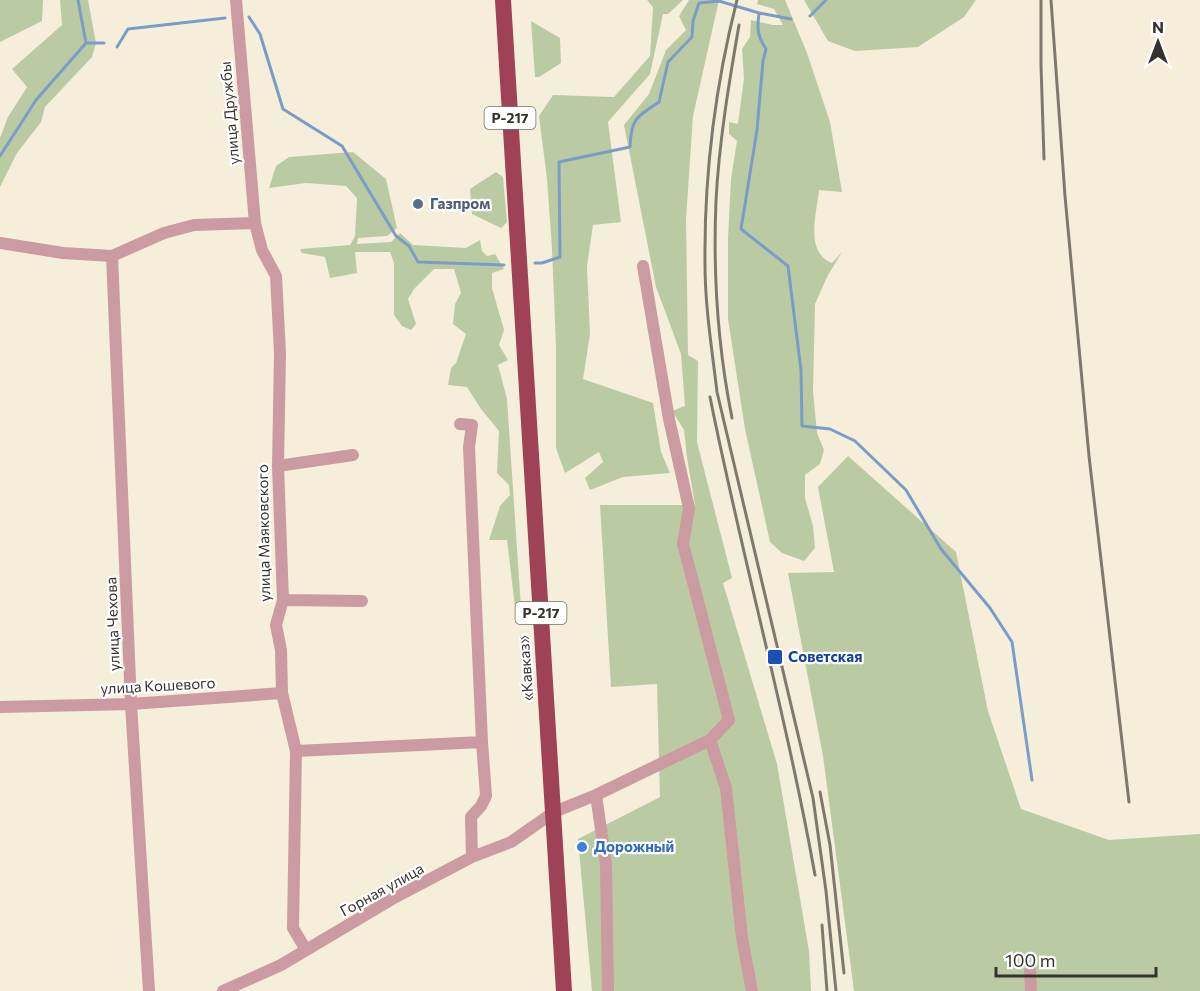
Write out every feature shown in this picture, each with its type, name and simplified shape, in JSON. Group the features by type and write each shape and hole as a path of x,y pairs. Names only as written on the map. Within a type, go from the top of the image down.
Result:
{"highway":[{"name":"«Кавказ»","path":"503,0 564,991"}],"street":[{"name":"улица Дружбы","path":"236,0 255,224"},
{"path":"0,243 63,254 112,256 164,233 194,225 255,224"},
{"name":"улица Маяковского","path":"255,224 262,250 276,276 280,354 278,466 283,600 276,625 281,650 282,693 296,751 293,928 306,950"},
{"name":"улица Чехова","path":"112,256 131,704 149,991"},
{"path":"643,266 669,418 689,508 683,544 729,720 710,740 726,788 742,938 752,991"},
{"path":"460,424 472,425 469,447 486,796 471,817 472,857"},
{"path":"278,466 353,455"},
{"path":"283,600 362,601"},
{"name":"улица Кошевого","path":"0,707 131,704 282,693"},
{"name":"Горная улица","path":"223,991 280,965 392,899 472,857 511,842 554,812 596,795 710,740"},
{"path":"296,751 482,742"},
{"path":"596,795 606,864 608,991"},
{"path":"1030,971 1031,991"}],"green space":[{"path":"0,0 43,0 42,21 0,42"},
{"path":"60,0 88,0 96,43 92,57 45,107 41,122 17,153 0,187 0,138 8,117 27,87 12,69 62,25"},
{"path":"647,0 683,0 668,14 663,14 650,74 608,122 621,222 593,225 587,266 590,334 583,379 653,403 661,452 670,473 623,477 590,490 585,478 603,462 599,452 565,473 556,448 556,347 552,248 539,116 553,95 614,97 650,56 653,7"},
{"path":"689,0 719,0 693,116 686,219 688,355 698,361 697,442 732,578 723,583 777,764 809,951 811,991 592,991 578,839 660,797 657,684 611,687 600,505 695,505 684,430 672,411 685,406 681,354 656,287 624,125 649,94 666,50 686,30 679,16"},
{"path":"758,0 785,0 807,53 830,122 842,192 819,190 815,220 815,241 823,258 832,263 842,252 815,304 813,391 817,433 824,450 820,464 805,475 805,498 813,526 815,548 804,561 782,553 770,542 745,429 728,319 728,238 731,179 737,141 729,134 729,122 738,124 744,78 742,49 750,37 751,20 783,25 774,9 757,4"},
{"path":"804,0 976,0 964,17 918,47 855,51 828,41"},
{"path":"531,21 560,38 561,63 539,77 535,77"},
{"path":"353,152 386,179 397,228 387,236 358,238 357,244 391,242 400,233 413,245 466,248 480,240 482,251 487,256 495,254 504,269 492,273 492,288 504,330 499,345 508,360 498,365 507,399 521,608 515,607 507,540 489,540 500,506 510,495 509,485 497,473 499,431 467,387 448,385 451,368 456,363 466,334 453,324 455,304 461,293 454,269 434,269 414,289 408,299 416,324 411,330 402,326 394,315 394,263 390,252 355,252 357,273 330,278 325,257 302,253 300,249 350,245 355,236 357,198 346,186 306,183 269,188 276,166 289,157"},
{"path":"496,172 503,177 507,222 501,228 472,214 470,189"},
{"path":"848,456 956,552 988,711 1021,809 1109,840 1200,834 1200,991 854,991 823,756 788,573 834,572 818,487"}],"waterway":[{"path":"78,0 86,43 104,43"},
{"path":"810,16 826,0"},
{"path":"535,263 560,257 559,162 630,147 636,120 659,102 668,62 692,37 693,21 699,3 719,1 759,13 791,19"},
{"path":"759,13 758,32 766,49 757,130 741,229 788,266 801,370 802,426 830,429 855,441 906,490 941,549 990,608 1012,642 1032,780"},
{"path":"249,17 260,34 283,109 342,146 396,236 409,246 418,262 504,265"},
{"path":"117,47 128,29 225,18"},
{"path":"0,156 36,100 86,43"}],"railway":[{"path":"737,0 712,130 705,230 707,312 717,392 813,798 826,891 836,991"},
{"path":"1041,0 1044,159"},
{"path":"1051,0 1065,196 1089,456 1129,802"},
{"path":"732,418 720,337 715,228 722,135 739,25"},
{"path":"710,397 791,755 815,875"},
{"path":"820,792 830,845 844,973"},
{"path":"822,925 827,991"}],"place":[{"name":"Газпром","path":"418,204"},
{"name":"Советская","path":"775,657"},
{"name":"Дорожный","path":"582,847"}]}
